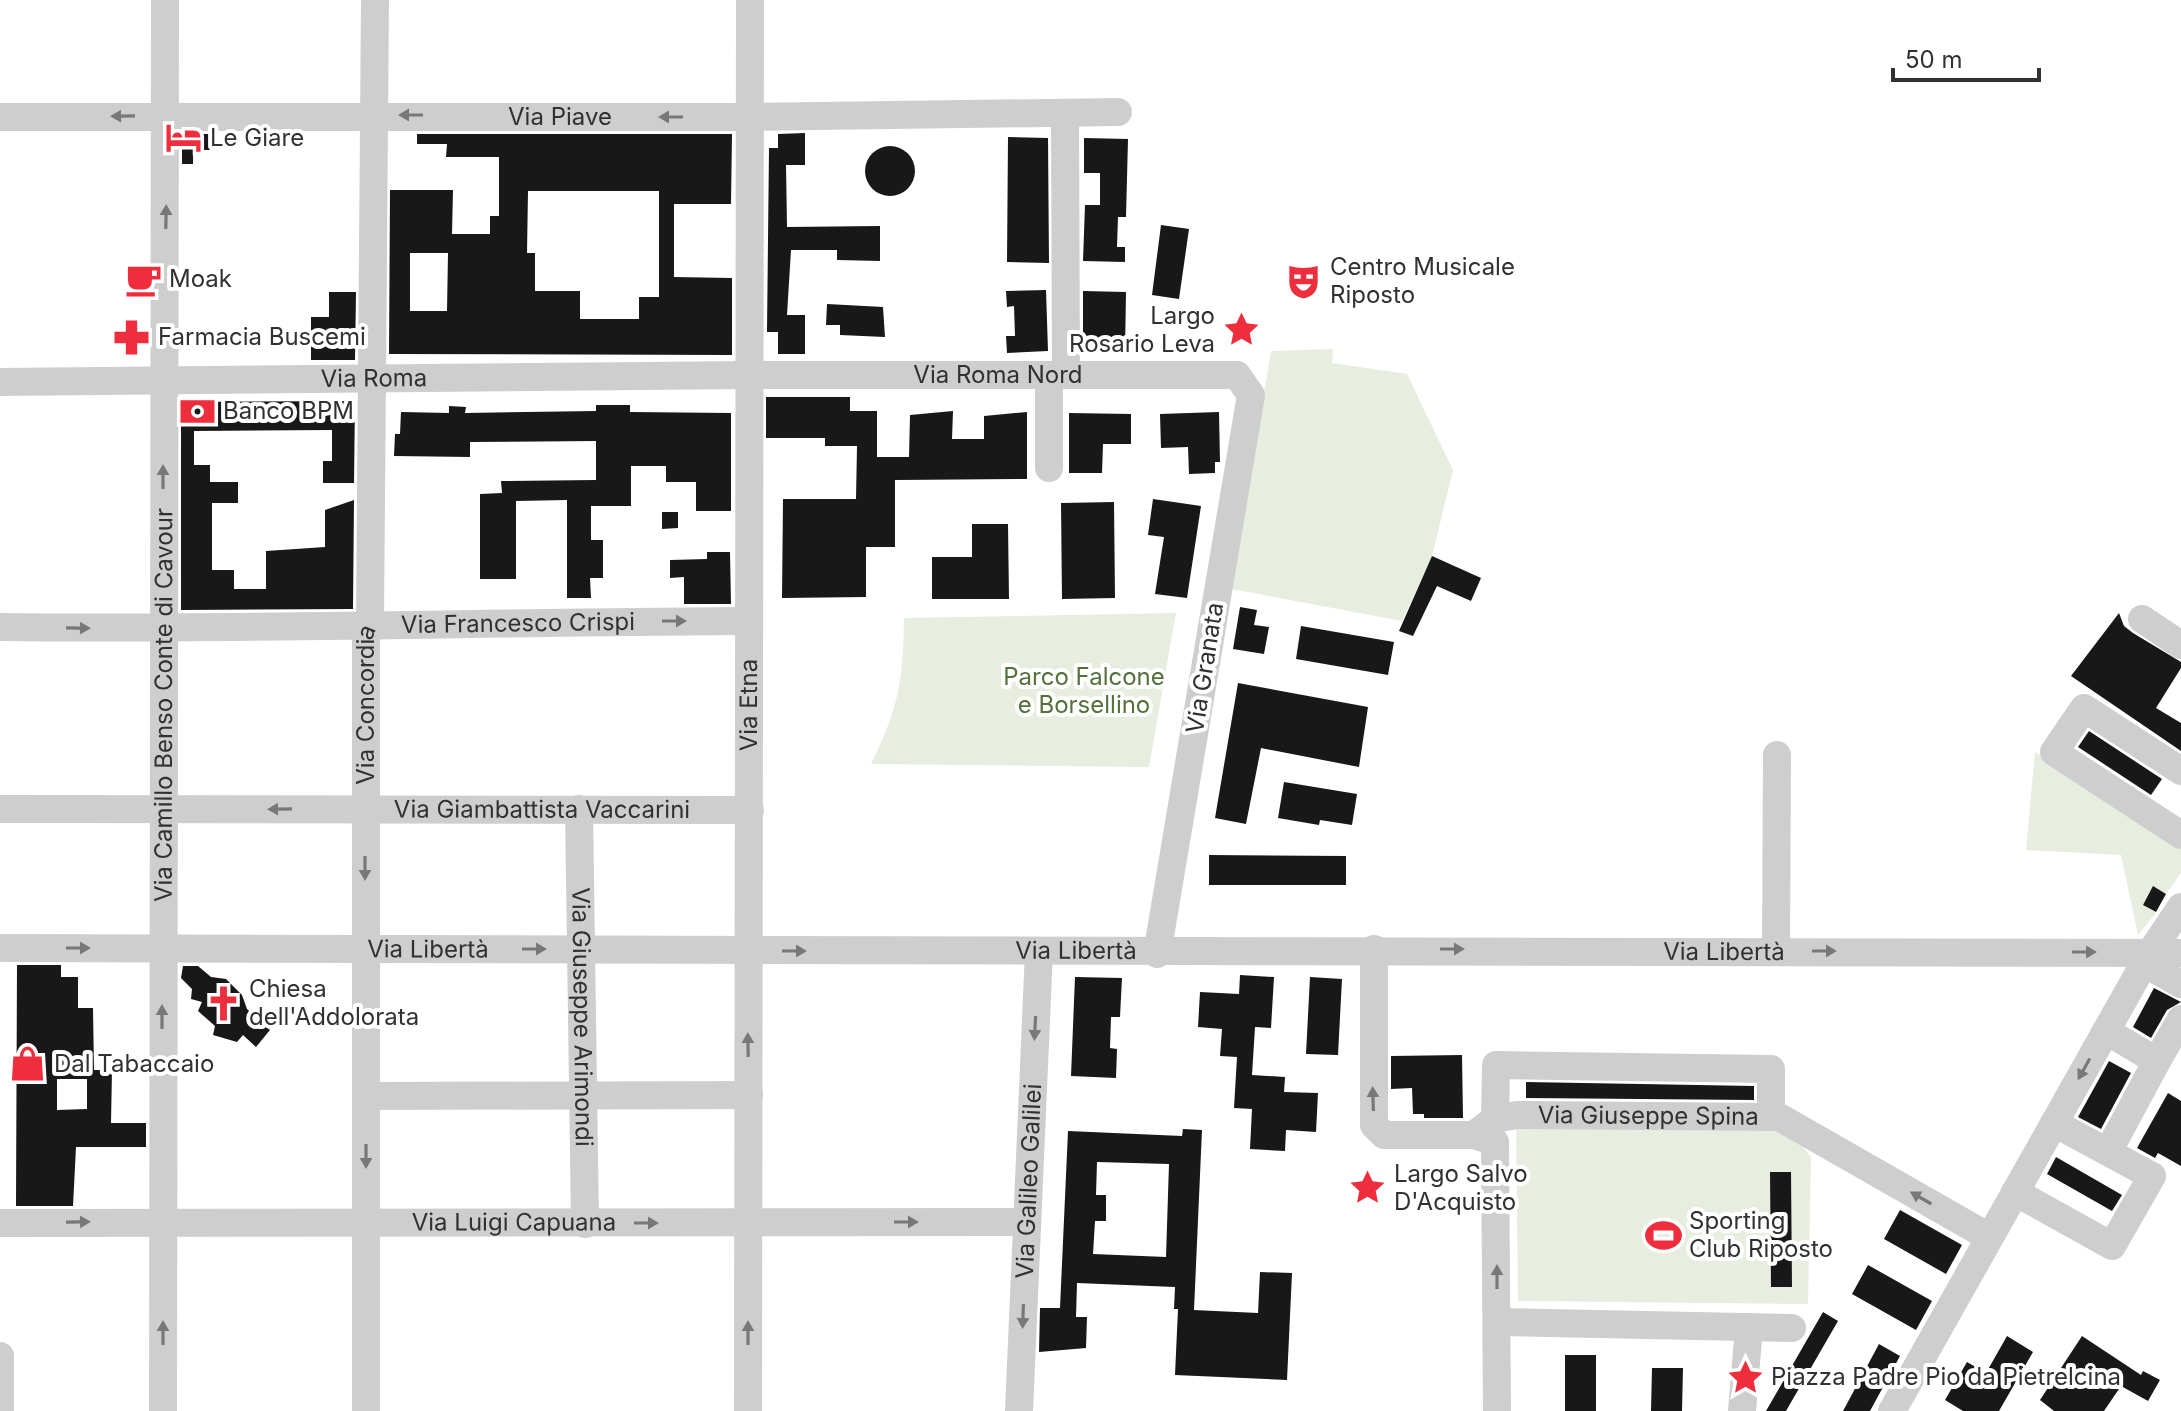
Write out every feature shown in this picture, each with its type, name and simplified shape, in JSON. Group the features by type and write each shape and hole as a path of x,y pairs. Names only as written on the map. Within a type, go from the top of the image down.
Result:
{"street":[{"name":"Via Camillo Benso Conte di Cavour","path":"163,1411 165,0"},
{"name":"Via Concordia","path":"366,1411 366,633 370,623 375,0"},
{"name":"Via Etna","path":"748,1411 750,0"},
{"name":"Via Piave","path":"0,117 749,117 1118,112"},
{"path":"1049,468 1058,375 1065,113"},
{"name":"Via Roma Nord","path":"748,375 1237,375 1245,383"},
{"name":"Via Roma","path":"0,382 748,375"},
{"name":"Via Granata","path":"1157,954 1251,395 1245,383"},
{"path":"2142,619 2181,645"},
{"name":"Via Francesco Crispi","path":"0,627 163,629 370,623 748,621"},
{"path":"2181,771 2084,708 2054,752 2181,835"},
{"path":"1776,951 1777,755"},
{"name":"Via Giambattista Vaccarini","path":"0,809 750,810"},
{"name":"Via Giuseppe Arimondi","path":"579,809 585,1224"},
{"path":"1892,1411 2147,958 2181,907"},
{"name":"Via Libertà","path":"0,948 1157,954 1374,949 1776,951 2147,958 2181,953"},
{"name":"Via Giuseppe Spina","path":"1374,949 1374,1125 1384,1135 1484,1127 1517,1115 1779,1117 1989,1237"},
{"name":"Via Galileo Galilei","path":"1019,1411 1039,951"},
{"path":"2147,958 2181,984"},
{"path":"2108,1152 2181,1019"},
{"path":"2106,1031 2157,1061"},
{"path":"1497,1411 1498,1155 1495,1142 1484,1127 1496,1065 1771,1069 1771,1116"},
{"path":"366,1096 749,1095"},
{"path":"2015,1192 2112,1246 2152,1176 2054,1123"},
{"name":"Via Luigi Capuana","path":"0,1223 1027,1222"},
{"path":"1497,1322 1792,1328"},
{"path":"1742,1411 1749,1327"},
{"path":"0,1356 0,1411"}],"green space":[{"path":"1333,349 1332,363 1407,374 1453,470 1432,556 1402,621 1232,589 1271,351"},
{"name":"Parco Falcone e Borsellino","path":"1176,613 1149,767 871,764 898,693 904,618"},
{"path":"2035,752 2181,847 2181,873 2166,894 2153,887 2143,905 2156,913 2138,935 2121,855 2026,850"},
{"name":"Sporting Club Riposto","path":"1516,1125 1779,1129 1795,1135 1811,1158 1808,1304 1518,1301"}],"building":[{"path":"805,133 805,165 786,165 787,227 880,226 880,261 837,260 837,250 791,250 787,315 805,315 805,354 778,354 778,332 767,332 769,148 778,148 778,134"},
{"path":"182,134 210,134 210,150 193,150 193,164 182,164"},
{"path":"417,134 732,134 731,204 674,204 674,277 732,278 732,355 389,354 390,190 453,190 452,234 490,234 490,216 499,216 499,157 446,157 447,144 417,144","holes":["528,191 659,191 659,297 639,297 639,319 580,319 580,291 535,291 535,253 527,253","410,253 448,253 447,311 410,311"]},
{"path":"1008,137 1048,138 1049,263 1007,262"},
{"path":"1084,138 1128,139 1126,217 1118,217 1117,247 1125,247 1125,262 1083,261 1085,205 1100,205 1100,173 1084,173"},
{"path":"880,147 900,147 914,161 914,181 900,195 880,195 866,181 866,161"},
{"path":"1161,225 1189,229 1179,299 1152,295"},
{"path":"1046,290 1048,351 1007,353 1006,336 1015,336 1014,306 1007,307 1006,291"},
{"path":"1083,291 1126,292 1125,352 1083,352"},
{"path":"329,292 356,292 355,360 311,360 311,317 329,317"},
{"path":"827,304 883,307 885,337 840,335 840,325 826,325"},
{"path":"766,397 850,397 850,411 877,411 877,457 909,457 910,415 953,411 952,439 984,439 984,416 1027,412 1027,479 895,480 895,547 866,547 866,597 782,598 783,499 856,499 857,446 825,446 825,438 766,438"},
{"path":"355,401 354,483 323,483 323,461 332,461 332,430 194,431 194,465 210,465 210,482 238,482 238,503 212,503 212,570 234,570 234,589 266,589 266,551 325,547 325,510 354,500 353,609 181,610 181,402"},
{"path":"596,405 630,405 630,412 731,413 731,511 696,511 696,482 666,482 666,466 631,466 631,506 591,506 591,540 603,540 603,578 590,578 591,598 567,598 567,500 516,501 516,579 480,579 480,494 502,493 501,481 596,480 596,441 470,442 470,457 394,456 395,434 400,434 401,412 449,413 449,406 466,407 465,413 596,411"},
{"path":"1219,412 1220,462 1215,462 1215,473 1189,474 1188,447 1161,448 1160,414"},
{"path":"1069,413 1131,414 1131,444 1103,444 1102,473 1069,473"},
{"path":"1153,499 1201,506 1187,598 1155,594 1164,537 1148,535"},
{"path":"1114,502 1115,598 1062,599 1061,503"},
{"path":"662,512 678,512 678,528 662,529"},
{"path":"972,524 1008,524 1009,599 932,599 932,557 972,557"},
{"path":"707,552 730,552 731,604 684,604 684,577 670,578 670,560 707,559"},
{"path":"1432,556 1481,578 1471,601 1437,586 1413,636 1399,631"},
{"path":"1240,607 1257,610 1254,625 1269,627 1264,654 1233,649"},
{"path":"2119,613 2124,626 2181,662 2181,668 2156,708 2181,723 2181,751 2071,676"},
{"path":"1301,626 1394,642 1388,675 1296,659"},
{"path":"1238,683 1368,707 1359,767 1261,748 1246,824 1215,818"},
{"path":"2089,731 2162,779 2151,795 2078,747"},
{"path":"1284,782 1357,794 1352,825 1320,820 1319,825 1278,818"},
{"path":"1209,855 1346,856 1346,885 1209,885"},
{"path":"2153,886 2166,894 2156,912 2143,905"},
{"path":"17,965 61,965 61,977 78,977 78,1008 93,1008 94,1070 112,1070 111,1123 146,1123 146,1147 76,1147 73,1206 16,1206","holes":["57,1079 87,1079 87,1109 57,1110"]},
{"name":"Chiesa dell'Addolorata","path":"183,966 198,966 211,977 226,979 242,995 247,1009 270,1030 256,1047 243,1035 237,1042 213,1035 215,1026 198,1011 202,1002 191,999 192,989 181,978"},
{"path":"1240,975 1274,977 1271,1028 1255,1027 1252,1075 1285,1077 1284,1092 1318,1093 1316,1132 1286,1130 1285,1151 1250,1149 1252,1109 1234,1108 1237,1057 1220,1056 1222,1029 1198,1027 1200,992 1239,994"},
{"path":"1075,977 1122,978 1120,1017 1111,1017 1110,1048 1117,1049 1116,1078 1071,1076"},
{"path":"1310,977 1342,979 1338,1055 1306,1054"},
{"path":"2154,988 2181,1002 2167,1010 2151,1038 2133,1027"},
{"path":"1462,1055 1463,1118 1424,1118 1424,1114 1413,1114 1412,1088 1391,1089 1391,1056"},
{"path":"2109,1061 2131,1073 2101,1129 2078,1117"},
{"path":"1526,1082 1754,1086 1754,1100 1526,1098"},
{"path":"2168,1093 2181,1101 2181,1166 2158,1153 2155,1158 2137,1148"},
{"path":"1183,1129 1202,1130 1194,1310 1258,1313 1260,1272 1292,1273 1287,1380 1175,1375 1178,1309 1174,1309 1175,1287 1077,1283 1076,1317 1087,1317 1086,1348 1039,1352 1040,1308 1060,1308 1068,1131 1182,1136","holes":["1097,1162 1169,1164 1166,1257 1093,1254 1095,1221 1106,1221 1106,1195 1096,1195"]},
{"path":"2056,1157 2122,1195 2112,1211 2047,1174"},
{"path":"1770,1172 1791,1172 1792,1287 1771,1287"},
{"path":"1900,1210 1962,1245 1946,1274 1884,1239"},
{"path":"1868,1265 1932,1301 1916,1330 1852,1294"},
{"path":"1823,1312 1838,1321 1786,1411 1766,1411"},
{"path":"2007,1336 2033,1352 1999,1411 1963,1411 1945,1400 1967,1362 1986,1373"},
{"path":"2082,1336 2141,1375 2143,1371 2160,1380 2148,1401 2121,1386 2104,1411 2054,1411 2040,1400"},
{"path":"1879,1344 1900,1356 1870,1411 1843,1411"},
{"path":"1565,1355 1596,1355 1596,1411 1565,1411"},
{"path":"1652,1368 1683,1368 1682,1411 1651,1411"}],"place":[{"name":"Le Giare","path":"184,138"},
{"name":"Moak","path":"143,279"},
{"name":"Centro Musicale Riposto","path":"1304,281"},
{"name":"Largo Rosario Leva","path":"1241,330"},
{"name":"Farmacia Buscemi","path":"132,337"},
{"name":"Banco BPM","path":"197,411"},
{"name":"Chiesa dell'Addolorata","path":"223,1003"},
{"name":"Dal Tabaccaio","path":"28,1064"},
{"name":"Largo Salvo D'Acquisto","path":"1368,1188"},
{"name":"Sporting Club Riposto","path":"1663,1235"},
{"name":"Piazza Padre Pio da Pietrelcina","path":"1745,1377"}]}
